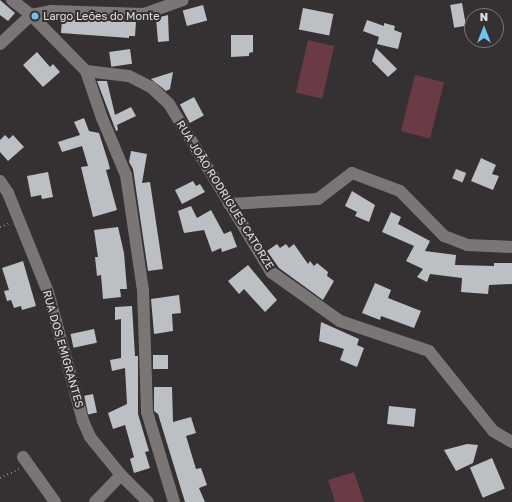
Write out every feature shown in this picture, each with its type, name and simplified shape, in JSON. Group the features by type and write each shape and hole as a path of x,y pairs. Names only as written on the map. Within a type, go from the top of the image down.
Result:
{"street":[{"path":"12,0 31,15 86,71 102,118 126,175 143,290 147,412 174,502"},
{"path":"0,44 31,15 51,11 144,14 183,0"},
{"name":"RUA JOÃO RODRIGUES CATORZE","path":"86,71 129,76 151,87 169,104 271,272 340,321 429,351 493,431 512,442"},
{"path":"229,204 318,199 352,173 400,191 444,236 466,245 512,247"},
{"name":"RUA DOS EMIGRANTES","path":"0,181 8,193 48,292 83,421 90,437 121,475 148,502"},
{"path":"23,462 55,502"},
{"path":"95,502 121,475"}],"path":[{"path":"0,478 23,462"}],"shaded area":[{"path":"308,40 334,46 322,99 296,93"},
{"path":"415,75 444,82 430,139 401,131"},
{"path":"354,472 364,502 335,502 328,480"}],"building":[{"path":"0,0 15,13 8,21 0,15"},
{"path":"462,3 464,26 454,28 450,5"},
{"path":"203,5 207,20 187,26 183,10"},
{"path":"303,8 333,14 329,36 299,30"},
{"path":"168,15 169,41 158,42 156,18"},
{"path":"62,19 136,22 135,36 129,36 129,38 61,33"},
{"path":"367,20 384,26 384,23 395,26 394,30 402,33 398,49 377,44 379,37 363,31"},
{"path":"231,35 253,35 253,52 249,53 249,56 231,57"},
{"path":"376,48 397,69 388,77 372,61"},
{"path":"130,49 132,64 111,67 109,52"},
{"path":"37,52 50,67 53,64 60,72 43,87 23,65"},
{"path":"173,72 170,89 166,91 151,79"},
{"path":"97,81 107,81 115,115 131,107 136,116 117,125 118,130 116,131"},
{"path":"194,97 204,116 190,123 180,105"},
{"path":"84,118 89,131 99,133 110,169 106,170 117,210 93,217 81,167 88,166 82,146 62,152 58,142 80,135 74,122"},
{"path":"5,135 9,139 13,135 24,147 8,161 0,152 0,140"},
{"path":"131,151 147,154 142,183 150,182 163,269 148,271 133,169 129,162"},
{"path":"481,158 496,165 492,174 499,176 493,190 471,181"},
{"path":"456,169 466,173 462,182 452,178"},
{"path":"48,172 53,197 42,199 41,195 31,197 27,176"},
{"path":"193,181 196,186 200,184 205,192 182,204 175,190"},
{"path":"352,191 375,205 369,222 355,216 357,212 345,206"},
{"path":"191,206 197,218 211,210 224,234 231,231 237,247 222,252 221,248 212,252 204,230 184,233 178,211"},
{"path":"391,212 401,217 398,224 430,241 425,251 456,255 455,265 494,266 494,263 512,263 512,284 489,285 488,294 461,292 462,278 430,274 427,282 417,277 423,269 406,261 414,246 382,232"},
{"path":"118,227 124,253 127,289 120,289 121,297 103,299 101,275 97,276 95,257 98,257 94,230"},
{"path":"277,244 280,248 286,244 289,248 294,244 308,264 310,261 314,266 317,263 328,272 327,276 334,281 323,300 279,268 267,251"},
{"path":"23,261 36,306 22,310 21,306 14,308 11,300 7,301 4,291 9,290 2,268"},
{"path":"248,265 277,300 265,312 244,289 239,294 228,281"},
{"path":"375,283 391,290 388,298 421,311 414,328 381,316 380,320 362,313"},
{"path":"179,295 181,313 172,314 173,331 154,334 151,299"},
{"path":"132,306 135,356 138,356 138,414 149,451 145,452 150,468 134,473 130,459 134,457 125,425 113,429 108,413 127,404 125,368 112,371 110,360 121,358 121,319 115,320 115,307"},
{"path":"321,322 359,339 357,345 364,348 357,367 340,360 344,349 319,341"},
{"path":"94,329 97,343 73,348 71,334"},
{"path":"153,355 168,355 168,369 153,369"},
{"path":"154,387 172,387 173,422 191,417 196,433 186,436 196,469 201,468 207,485 199,488 205,502 185,502 158,414 154,411"},
{"path":"93,394 97,413 88,414 84,396"},
{"path":"389,406 416,409 414,427 387,424"},
{"path":"467,444 478,445 473,463 456,471 444,450"},
{"path":"492,458 505,488 483,498 470,467"}],"place":[{"name":"Largo Leões do Monte","path":"35,16"}]}
